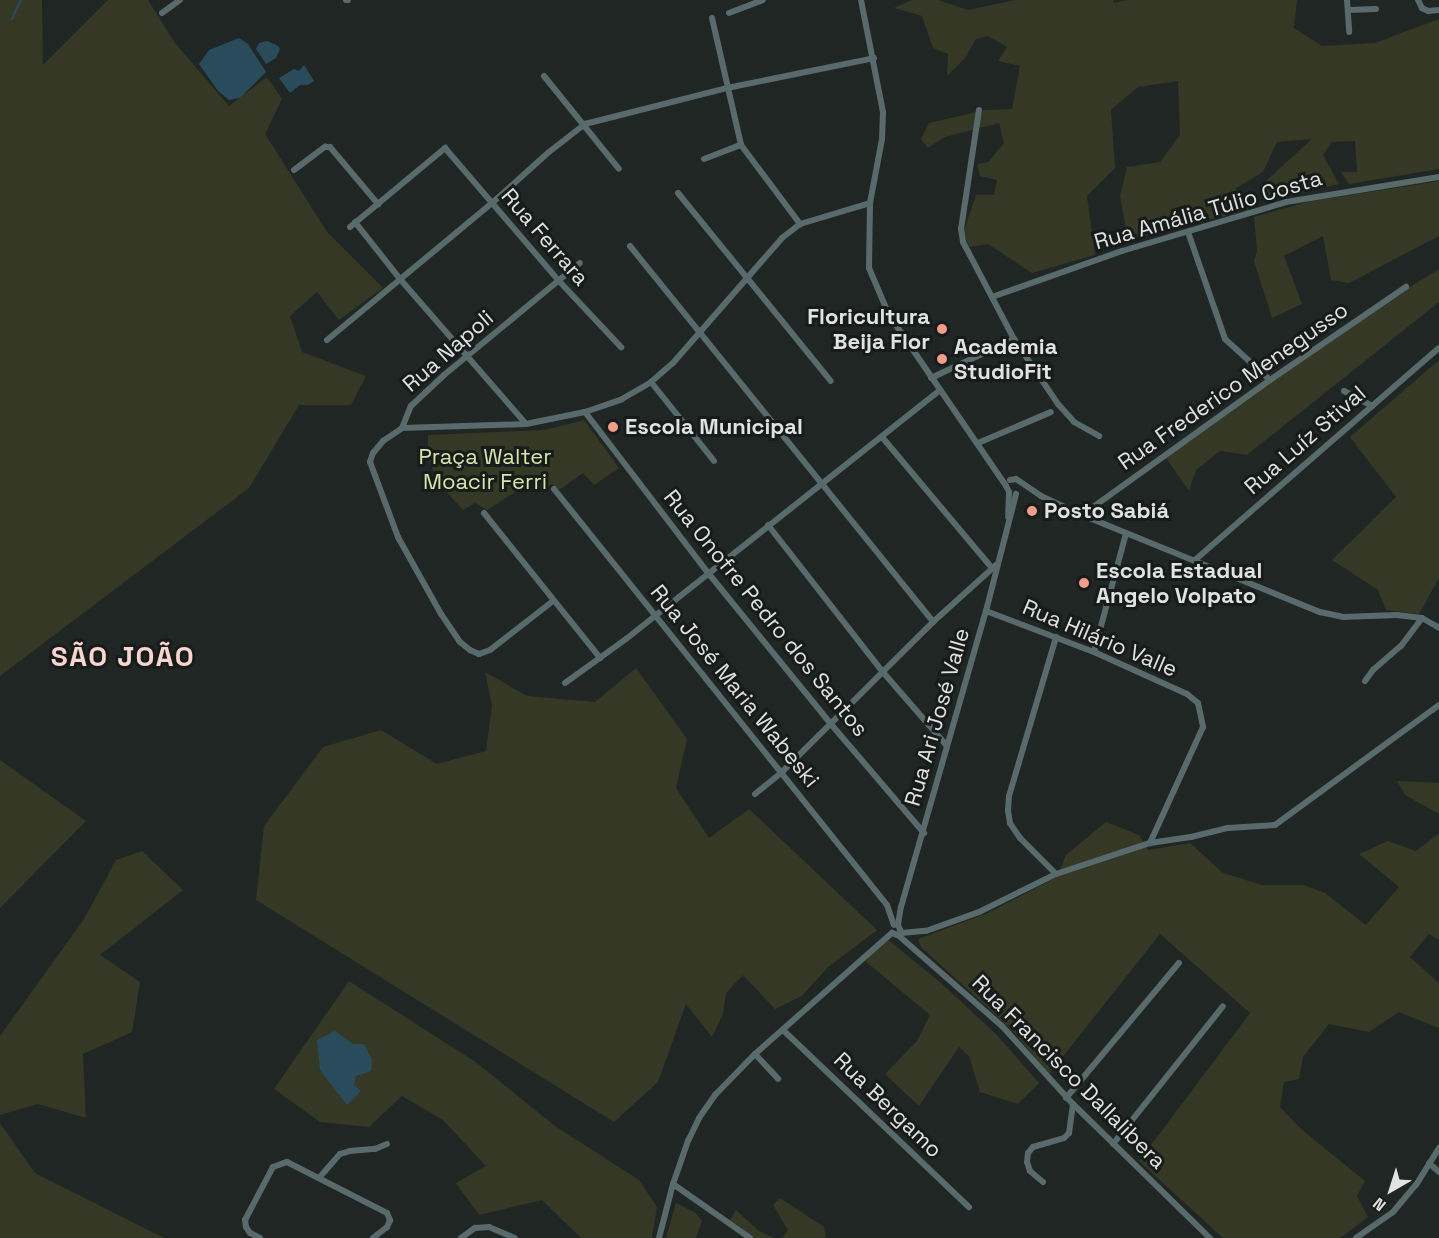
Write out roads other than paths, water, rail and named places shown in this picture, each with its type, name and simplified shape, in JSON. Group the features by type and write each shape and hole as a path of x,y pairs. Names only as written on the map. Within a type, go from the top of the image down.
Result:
{"street":[{"path":"162,13 180,0"},
{"path":"729,13 763,0"},
{"path":"861,0 874,58 882,112 882,139 870,203 869,268 879,296 931,378 992,464 1014,487 1195,560 1250,586 1320,612 1343,617 1397,615 1422,618 1439,628"},
{"path":"1347,0 1349,32"},
{"path":"1418,0 1422,8 1428,11 1439,10"},
{"path":"1348,10 1376,9"},
{"path":"712,18 741,145 800,224"},
{"path":"327,340 585,124 727,88 874,58"},
{"path":"544,76 619,169"},
{"path":"979,110 961,229 963,242 1014,339 1066,415 1099,436"},
{"path":"704,159 741,145"},
{"path":"294,170 325,147 330,147 378,204 353,224 526,424"},
{"name":"Rua Ferrara","path":"378,204 445,148 559,281 621,347"},
{"name":"Rua Amália Túlio Costa","path":"992,297 1122,251 1286,202 1439,177"},
{"path":"678,193 831,381"},
{"path":"402,428 526,424 585,412 622,399 651,382 700,334 768,251 800,224 870,203"},
{"path":"1188,232 1225,339 1270,380"},
{"path":"630,246 820,485 933,622"},
{"name":"Rua Napoli","path":"553,601 490,650 479,654 460,642 441,614 398,537 370,462 373,453 383,441 402,428 411,406 580,263"},
{"name":"Rua Frederico Menegusso","path":"1082,515 1270,380 1406,287"},
{"path":"931,378 1014,339"},
{"name":"Rua Luíz Stival","path":"1195,560 1439,348"},
{"path":"651,382 714,461"},
{"path":"566,683 710,574 768,525 940,390"},
{"path":"1344,391 1372,406"},
{"name":"Rua Onofre Pedro dos Santos","path":"585,412 710,574 830,723 924,833"},
{"path":"978,443 1051,412"},
{"path":"755,794 781,773 882,671 994,566 882,437"},
{"name":"Rua Ari José Valle","path":"896,925 986,611 994,566 1014,487"},
{"name":"Rua José Maria Wabeski","path":"554,489 887,905 896,925 897,934"},
{"path":"484,513 600,658"},
{"path":"768,525 882,671 947,746"},
{"path":"1094,652 1126,533"},
{"name":"Rua Hilário Valle","path":"986,611 1094,652 1187,694 1198,703 1203,726 1150,843"},
{"path":"1365,681 1373,670 1401,646 1422,618"},
{"path":"1056,637 1009,796 1008,810 1010,823 1020,837 1056,874"},
{"path":"659,1238 673,1184 699,1118 715,1095 755,1054 897,934 926,931 979,912 1056,874 1150,843 1191,837 1228,828 1275,825 1439,705"},
{"path":"887,905 901,907"},
{"name":"Rua Francisco Dallalibera","path":"897,934 1002,1026 1066,1098 1210,1238"},
{"path":"908,943 909,934"},
{"path":"1066,1098 1179,963"},
{"path":"1113,1144 1223,1006"},
{"name":"Rua Bergamo","path":"783,1030 969,1207"},
{"path":"755,1054 778,1079"},
{"path":"1043,1182 1030,1171 1027,1162 1028,1153 1033,1147 1064,1138 1069,1133 1072,1104"},
{"path":"319,1178 340,1154 375,1149 387,1144"},
{"path":"1356,1238 1394,1212 1439,1148"},
{"path":"260,1238 250,1233 246,1227 246,1220 273,1167 286,1162 387,1213 390,1220 387,1227 374,1238"},
{"path":"1429,1163 1439,1172"},
{"path":"673,1184 750,1238"},
{"path":"460,1238 475,1228 489,1227 515,1238"}],"water":[{"path":"239,38 248,44 266,72 240,98 229,100 218,91 199,64 209,50"},
{"path":"267,41 280,49 276,58 266,64 256,49 259,43"},
{"path":"304,65 314,81 308,85 300,85 290,93 279,78 294,69 299,71"},
{"path":"335,1031 353,1044 364,1044 372,1059 371,1071 356,1076 354,1085 361,1091 347,1105 320,1070 317,1040"}],"waterway":[{"path":"12,19 21,0"}],"place":[{"name":"Floricultura Beija Flor","path":"942,329"},
{"name":"Academia StudioFit","path":"942,359"},
{"name":"Escola Municipal","path":"613,427"},
{"name":"Posto Sabiá","path":"1032,511"},
{"name":"Escola Estadual Angelo Volpato","path":"1084,583"}],"district":[{"name":"SÃO JOÃO","path":"123,656"}],"park label":[{"name":"Praça Walter Moacir Ferri","path":"485,468"}]}
